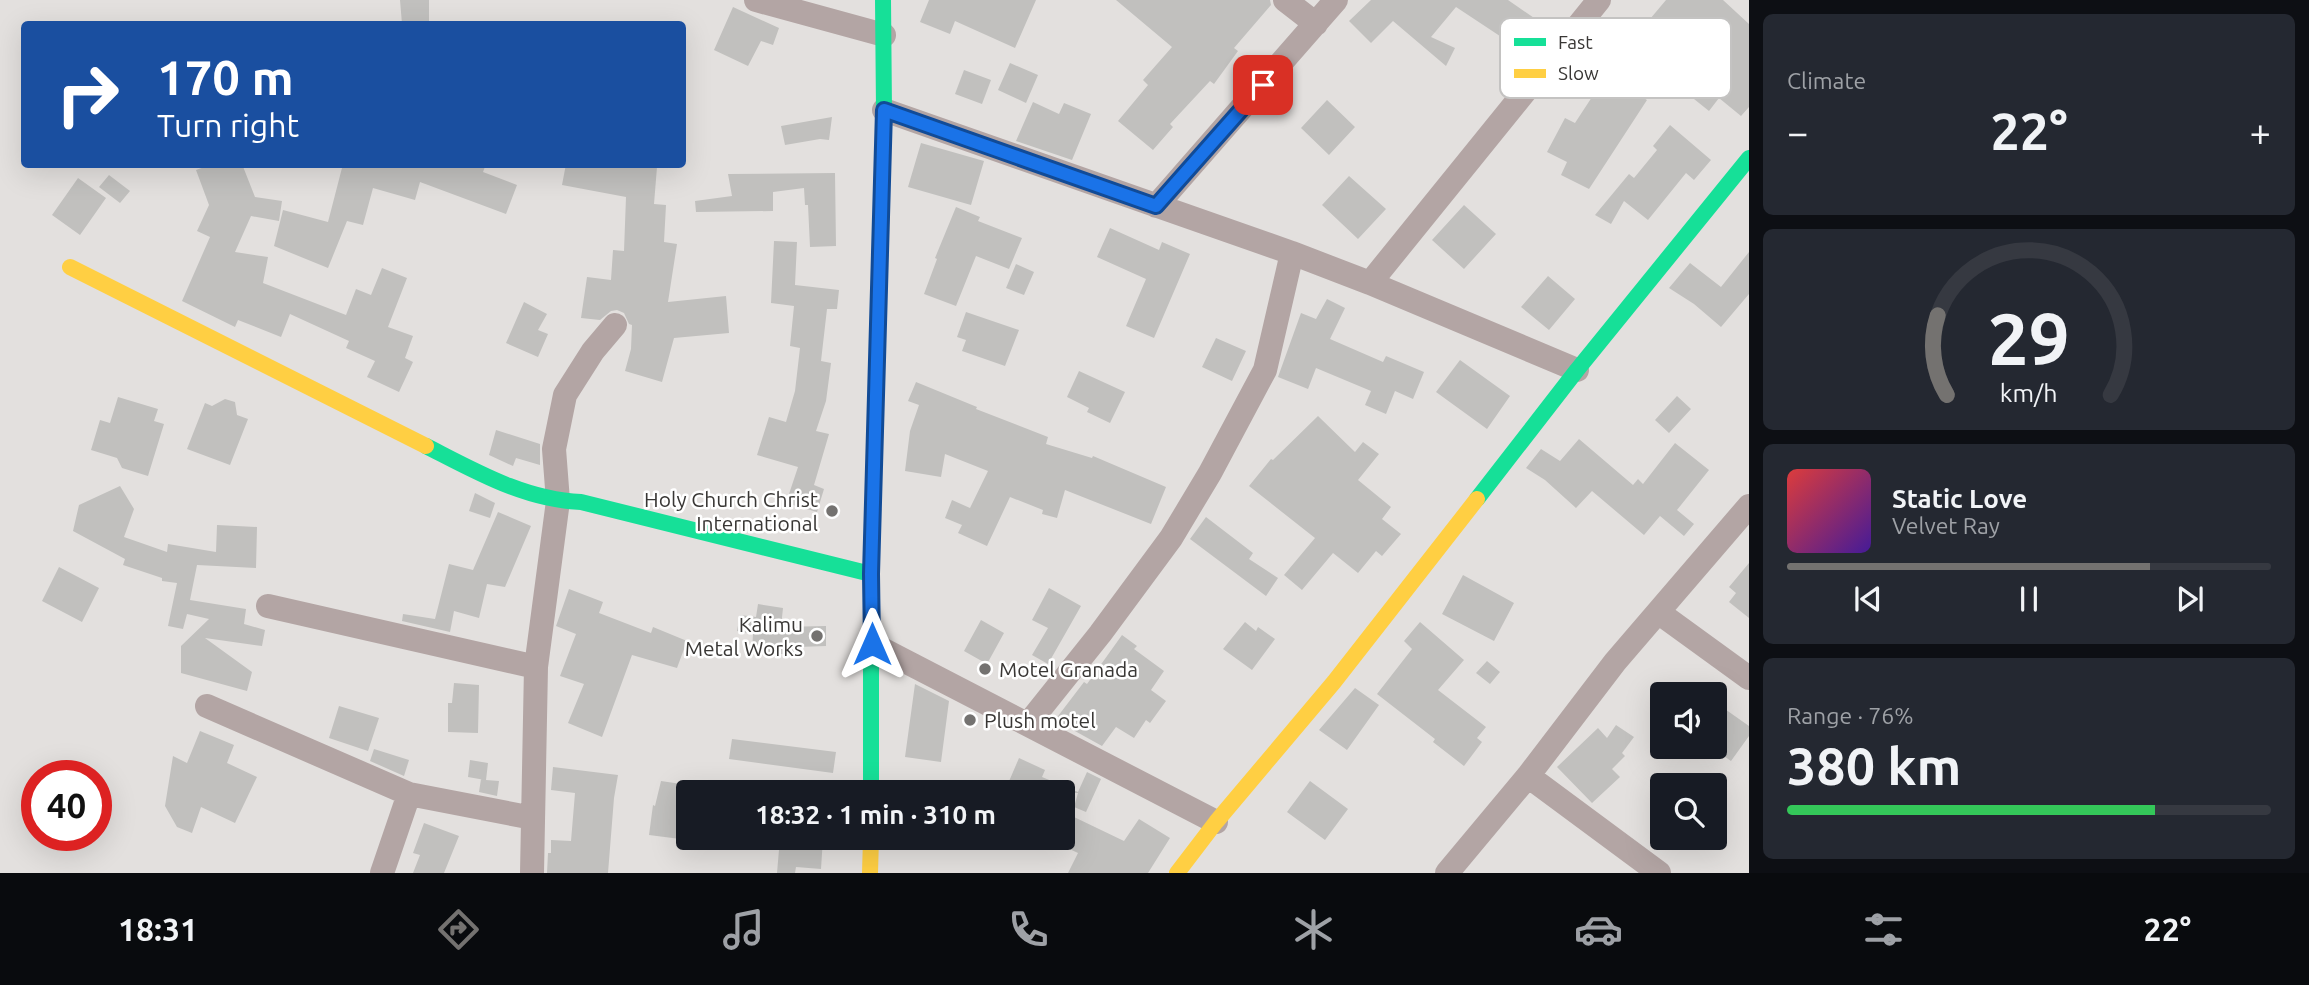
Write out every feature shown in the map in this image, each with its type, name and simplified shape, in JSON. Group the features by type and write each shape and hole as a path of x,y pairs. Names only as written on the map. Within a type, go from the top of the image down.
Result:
{"street":[{"path":"756,0 884,35"},
{"path":"871,780 871,574 884,110 883,0"},
{"path":"1285,0 1316,24"},
{"path":"1156,206 1336,0"},
{"path":"1585,18 1600,0"},
{"path":"1370,283 1520,98"},
{"path":"884,110 1292,253 1577,370"},
{"path":"1177,873 1216,822 1334,682 1577,370 1749,158"},
{"path":"1028,724 1100,634 1171,538 1210,473 1265,370 1292,253"},
{"path":"71,267 502,485 558,501 581,502 871,574"},
{"path":"532,873 536,667 558,501 554,449 565,395 593,351 615,325"},
{"path":"1447,873 1528,776 1615,662 1749,506"},
{"path":"268,606 536,667"},
{"path":"1658,612 1749,678"},
{"path":"872,644 1216,822"},
{"path":"208,706 409,794 533,818"},
{"path":"1528,776 1659,873"},
{"path":"382,873 409,794"},
{"path":"870,873 871,850"}],"building":[{"path":"400,0 429,0 429,21 402,21"},
{"path":"929,0 1036,0 1015,48 955,21 950,34 920,22"},
{"path":"1116,0 1270,0 1271,5 1234,48 1238,51 1214,84 1210,81 1170,124 1173,127 1153,150 1118,121 1148,85 1143,80 1172,47"},
{"path":"1371,0 1508,0 1534,18 1500,18 1500,36 1456,7 1431,37 1455,48 1446,66 1393,21 1371,43 1349,21"},
{"path":"1666,0 1723,0 1749,24 1749,107 1741,116 1719,98 1731,98 1731,18 1651,18"},
{"path":"733,7 779,28 773,45 761,41 748,66 714,50"},
{"path":"1010,63 1038,75 1026,103 998,90"},
{"path":"964,70 991,80 982,104 955,94"},
{"path":"1591,98 1647,100 1589,189 1561,175 1567,162 1547,152 1565,118 1575,123"},
{"path":"1693,98 1719,98 1709,111"},
{"path":"1327,100 1355,127 1329,155 1301,128"},
{"path":"1033,102 1059,114 1064,103 1091,114 1072,160 1016,141"},
{"path":"832,117 829,140 785,145 781,126"},
{"path":"1670,125 1711,160 1694,180 1686,173 1648,220 1624,201 1611,224 1595,215 1629,174 1634,178 1657,150 1653,146"},
{"path":"921,143 984,161 971,205 908,187"},
{"path":"244,168 255,197 282,201 279,221 251,216 235,252 268,257 263,283 346,315 356,289 371,295 382,268 407,278 388,327 413,336 405,358 413,362 399,392 367,377 375,361 346,348 349,341 290,314 281,337 238,320 235,327 182,301 210,237 197,231 209,205 196,170"},
{"path":"342,168 484,168 483,172 517,185 506,214 420,182 415,200 373,188 363,225 347,221 328,268 274,246 283,210 328,222"},
{"path":"565,168 657,168 654,204 666,205 664,242 677,244 668,302 726,296 729,333 674,338 662,382 625,371 631,349 632,325 624,313 611,311 600,320 581,318 587,277 611,280 613,250 624,251 626,197 562,185"},
{"path":"835,173 836,246 810,247 808,205 805,205 804,188 773,192 773,211 696,212 695,201 732,196 728,174"},
{"path":"109,175 130,191 120,203 99,187"},
{"path":"1349,176 1386,209 1358,239 1322,205"},
{"path":"78,178 106,198 80,235 52,215"},
{"path":"1464,205 1496,234 1464,269 1432,240"},
{"path":"956,207 980,217 978,221 1022,238 1009,269 976,256 956,306 924,294 937,259 935,258"},
{"path":"1110,228 1159,250 1162,242 1190,254 1154,338 1126,326 1146,279 1097,257"},
{"path":"774,241 797,242 795,285 839,290 837,309 827,309 821,361 831,363 826,401 816,431 829,434 814,485 824,489 817,512 786,503 798,467 757,455 769,417 786,422 795,391 800,348 790,346 794,306 771,303"},
{"path":"1749,252 1749,294 1721,327 1694,304 1669,288 1690,263 1721,287"},
{"path":"1016,264 1034,272 1024,295 1006,288"},
{"path":"1548,276 1575,299 1549,330 1521,307"},
{"path":"1327,299 1345,308 1330,339 1383,362 1386,356 1424,372 1413,399 1395,391 1386,414 1365,405 1371,391 1316,368 1308,389 1278,377 1301,313 1316,319"},
{"path":"524,302 547,314 538,330 548,334 538,357 506,343"},
{"path":"966,312 1019,330 1005,366 962,351 966,340 957,337"},
{"path":"1216,338 1246,351 1232,381 1202,367"},
{"path":"1460,360 1510,396 1487,429 1436,392"},
{"path":"1079,371 1125,392 1110,423 1087,412 1089,408 1067,397"},
{"path":"916,382 1048,437 1046,444 1092,458 1093,456 1166,487 1151,524 1065,490 1057,518 1042,514 1043,510 1010,497 987,546 958,533 962,525 945,518 952,500 970,508 988,471 945,454 941,477 905,471 910,431 919,405 908,401"},
{"path":"1677,396 1691,409 1669,433 1655,420"},
{"path":"118,397 158,409 154,421 164,424 148,476 122,468 117,458 91,450 100,420 110,423"},
{"path":"225,399 235,402 237,415 248,419 230,465 187,449 205,403 212,406"},
{"path":"1318,416 1355,452 1363,442 1379,454 1358,480 1391,507 1382,519 1401,534 1382,556 1376,551 1358,573 1333,553 1302,590 1284,575 1315,538 1249,486 1271,459"},
{"path":"496,430 540,444 540,465 516,458 513,466 489,455"},
{"path":"1579,439 1633,485 1638,479 1643,484 1675,443 1709,470 1677,510 1694,524 1684,536 1660,516 1644,535 1592,491 1576,508 1545,480 1526,468 1541,449 1560,461"},
{"path":"120,486 134,509 124,537 167,552 168,544 216,552 217,525 257,527 256,568 197,565 190,600 246,609 244,624 265,630 262,646 205,638 252,672 247,691 181,673 181,646 209,619 187,614 183,629 168,626 177,583 162,581 162,578 123,565 125,559 73,531 79,505"},
{"path":"475,493 495,503 490,518 469,511"},
{"path":"498,512 531,526 505,587 487,584 479,618 454,611 450,632 402,621 403,614 435,619 449,564 473,570"},
{"path":"1206,517 1253,553 1249,559 1278,578 1266,596 1190,539"},
{"path":"1749,563 1749,618 1729,602 1736,593 1729,587"},
{"path":"59,567 99,588 82,622 42,601"},
{"path":"1463,575 1514,603 1494,641 1442,614"},
{"path":"1049,588 1081,606 1048,664 1032,655 1048,628 1032,620"},
{"path":"569,589 603,602 599,613 651,633 653,627 687,641 677,668 632,655 602,737 568,723 584,684 560,676 576,634 556,626"},
{"path":"758,604 783,608 781,627 826,626 826,646 798,647 797,655 752,652 753,634 737,631 740,615 756,617"},
{"path":"981,620 1004,633 987,664 964,651"},
{"path":"1245,622 1256,631 1258,627 1275,639 1252,670 1223,649"},
{"path":"1420,622 1464,660 1438,690 1486,727 1477,738 1482,742 1464,766 1433,742 1435,739 1377,694 1412,649 1404,641"},
{"path":"1122,635 1137,646 1134,649 1164,671 1151,690 1166,701 1150,723 1146,720 1134,738 1116,727 1102,746 1055,720 1084,682 1087,684"},
{"path":"1487,661 1500,672 1490,684 1476,673"},
{"path":"454,683 479,685 478,733 448,732 448,703 452,703"},
{"path":"915,684 949,701 941,762 905,757"},
{"path":"1355,688 1379,705 1347,750 1319,730"},
{"path":"339,706 379,718 368,751 329,738"},
{"path":"1727,711 1749,726 1749,736 1731,761 1727,758"},
{"path":"1616,725 1634,737 1622,753 1625,756 1612,769 1620,777 1592,803 1557,767 1598,728 1607,738"},
{"path":"200,731 234,745 227,763 257,777 235,823 201,807 192,833 177,827 165,806 173,756 187,763"},
{"path":"732,739 836,752 833,773 729,759"},
{"path":"374,749 409,760 404,776 370,761"},
{"path":"1019,758 1045,770 1042,777 1049,780 1010,780"},
{"path":"470,760 488,763 486,780 499,781 497,796 479,792 481,779 468,777"},
{"path":"553,767 618,775 608,873 547,873 551,840 571,841 575,793 551,790"},
{"path":"1087,772 1101,779 1086,812 1075,807 1078,793 1075,791 1078,792"},
{"path":"661,781 676,783 676,838 649,835 653,805 655,806"},
{"path":"1310,781 1348,809 1325,840 1287,812"},
{"path":"1075,817 1124,841 1139,819 1170,838 1148,873 1068,873 1078,853 1072,850 1075,850"},
{"path":"424,823 459,836 444,873 413,873 420,855 413,853"},
{"path":"779,850 822,850 821,869 796,867 795,873 777,873"}],"traffic: fast":[{"path":"871,780 871,574 884,110 883,0"},
{"path":"1477,499 1577,370 1749,158"},
{"path":"426,446 501,483 540,496 581,502 871,574"}],"traffic: slow":[{"path":"70,267 426,446"},
{"path":"1177,873 1216,822 1334,682 1477,499"},
{"path":"870,873 871,850"}],"place":[{"name":"Holy Church Christ International","path":"832,511"},
{"name":"Kalimu Metal Works","path":"817,636"},
{"name":"Motel Granada","path":"985,669"},
{"name":"Plush motel","path":"970,720"}],"route":[{"path":"872,644 871,574 884,110 1156,206 1263,85"}]}
